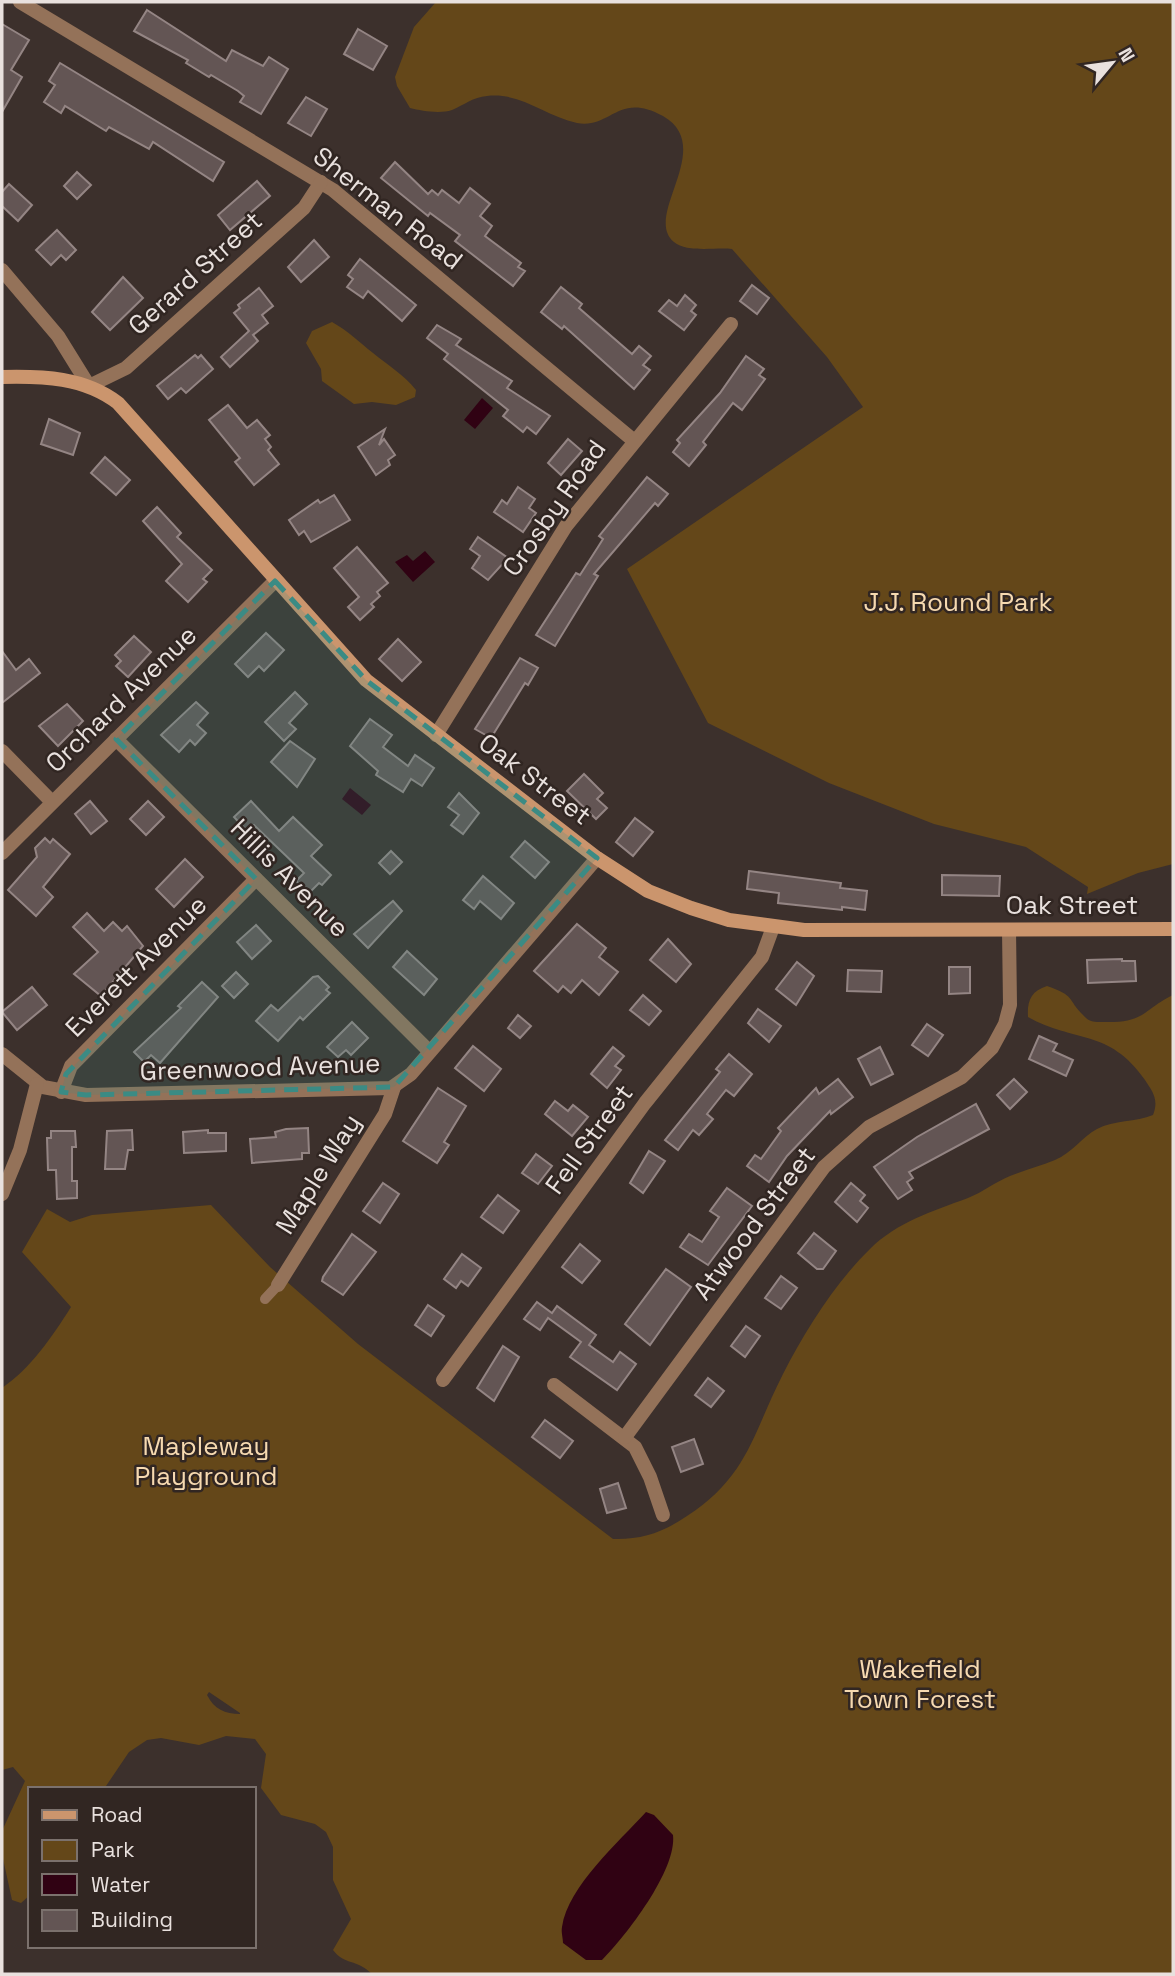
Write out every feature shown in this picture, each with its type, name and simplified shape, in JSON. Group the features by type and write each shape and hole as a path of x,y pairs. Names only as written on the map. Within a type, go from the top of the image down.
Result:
{"street":[{"name":"Sherman Road","path":"20,2 345,199 633,439"},
{"name":"Gerard Street","path":"89,386 126,368 304,208 321,182"},
{"path":"2,270 58,336 89,386"},
{"name":"Crosby Road","path":"436,735 551,547 633,439 731,324"},
{"name":"Oak Street","path":"2,377 51,378 89,386 112,399 135,419 360,675 597,858 633,882 671,901 710,915 773,927 833,932 1173,929"},
{"name":"Orchard Avenue","path":"2,853 51,801 275,581"},
{"name":"Hillis Avenue","path":"116,739 429,1051"},
{"path":"2,751 51,801"},
{"name":"Greenwood Avenue","path":"2,1054 37,1084 61,1092 141,1096 374,1090 394,1087 407,1077 597,858"},
{"name":"Everett Avenue","path":"61,1092 71,1066 256,879"},
{"name":"Fell Street","path":"443,1380 645,1103 762,957 773,927"},
{"name":"Atwood Street","path":"625,1437 824,1167 869,1127 962,1077 992,1048 1006,1024 1010,1005 1009,930"},
{"path":"2,1194 20,1150 37,1084"},
{"name":"Maple Way","path":"278,1285 385,1114 394,1087"},
{"path":"554,1385 625,1437 645,1463 663,1515"}],"lane":[{"path":"265,1299 278,1285"}],"highlighted area":[{"path":"275,581 366,680 597,858 394,1087 86,1095 61,1092 66,1074 256,879 116,739"}],"green space":[{"name":"J.J. Round Park","path":"436,2 1173,2 1173,864 1138,873 1087,894 1088,887 1026,847 934,824 829,783 708,723 627,569 863,407 827,357 732,249 694,249 674,242 667,230 666,216 682,163 683,145 678,129 663,116 635,107 598,121 577,123 522,101 499,96 477,98 447,111 431,112 410,108 397,86 395,77 414,27"},
{"path":"332,322 406,379 416,390 415,397 396,405 372,402 354,404 322,381 321,369 306,343 312,331"},
{"path":"1047,986 1062,992 1086,1018 1096,1022 1118,1022 1136,1018 1173,995 1173,1974 372,1974 337,1955 333,1950 351,1919 333,1880 333,1847 326,1832 315,1824 281,1815 261,1788 266,1754 255,1739 226,1736 199,1745 161,1738 147,1740 129,1752 105,1787 28,1787 28,1897 21,1903 12,1900 2,1854 2,1831 25,1781 13,1767 2,1770 2,1388 32,1361 71,1307 22,1252 47,1209 70,1222 92,1215 211,1205 270,1267 358,1344 613,1539 643,1536 678,1522 707,1501 736,1470 801,1341 833,1292 870,1249 892,1231 916,1218 973,1196 1010,1176 1061,1157 1097,1129 1153,1115 1155,1100 1150,1088 1132,1063 1118,1052 1104,1044 1028,1017 1031,997","holes":["209,1692 240,1714 221,1710 207,1695"]}],"water":[{"path":"482,398 493,408 475,429 464,420"},
{"path":"425,551 435,562 413,582 395,562 407,555 413,561"},
{"path":"350,788 371,805 362,815 342,799"},
{"path":"646,1812 654,1815 673,1835 667,1866 648,1902 612,1949 602,1960 586,1960 563,1943 562,1929 566,1912 596,1865"}],"building":[{"path":"147,10 226,61 232,50 263,66 269,57 288,69 261,114 240,102 244,96 238,91 211,75 209,77 186,63 188,60 134,31"},
{"path":"2,24 29,40 11,70 22,77 2,112"},
{"path":"358,29 387,46 373,70 344,54"},
{"path":"60,63 224,162 213,181 153,142 149,149 109,127 106,131 65,106 61,113 44,102 55,85 49,81"},
{"path":"306,97 327,109 311,136 288,123"},
{"path":"395,162 428,194 432,190 438,195 442,190 459,203 470,188 490,204 480,216 492,226 485,236 521,263 518,267 525,271 513,286 455,241 460,235 430,213 428,216 381,178"},
{"path":"77,172 91,185 77,199 64,186"},
{"path":"257,181 270,196 230,230 218,215"},
{"path":"9,184 32,205 18,221 2,206 2,192"},
{"path":"57,230 76,250 66,260 61,255 51,265 36,250"},
{"path":"314,240 329,257 301,282 288,267"},
{"path":"360,259 416,305 402,321 368,291 363,298 347,287 353,279 348,275"},
{"path":"123,277 143,298 110,330 92,312"},
{"path":"752,285 769,298 757,314 740,301"},
{"path":"561,287 582,304 579,308 632,354 639,346 651,356 643,365 650,370 634,389 564,326 562,329 541,312"},
{"path":"259,288 273,306 262,315 268,323 253,335 258,341 230,367 221,357 249,331 234,313 240,308 238,305"},
{"path":"685,295 696,305 691,311 696,315 684,330 659,311 669,300 677,306"},
{"path":"437,325 461,339 456,345 512,381 507,388 550,416 536,434 527,427 523,432 503,416 508,410 444,359 448,354 427,338"},
{"path":"195,355 198,358 201,355 213,369 186,393 181,388 168,399 157,386"},
{"path":"746,356 764,369 759,375 765,379 742,410 733,403 703,442 706,445 689,466 673,452 680,443 677,440 720,393"},
{"path":"228,405 247,428 257,420 270,435 265,439 271,447 268,450 279,464 254,485 235,462 240,458 209,420"},
{"path":"49,419 80,433 73,455 41,444"},
{"path":"385,429 379,445 384,439 395,455 388,460 390,465 376,475 358,447"},
{"path":"568,439 582,451 561,475 548,463"},
{"path":"105,457 130,480 116,495 91,473"},
{"path":"647,477 668,494 658,506 655,503 594,574 598,576 555,646 536,635 576,573 580,575 598,547 603,539 599,536"},
{"path":"518,487 535,499 529,508 536,513 523,532 494,512 502,500 507,504"},
{"path":"334,495 350,520 311,542 304,531 299,535 289,520 318,500 320,503"},
{"path":"157,507 181,533 177,537 212,570 203,579 207,582 188,602 166,581 182,564 143,521"},
{"path":"478,537 508,558 488,580 472,568 480,556 470,549"},
{"path":"357,547 388,583 377,592 380,596 371,604 374,607 360,620 348,607 359,597 334,568"},
{"path":"266,633 284,650 264,671 259,666 248,677 235,664"},
{"path":"134,636 151,652 128,677 116,666 121,661 115,655"},
{"path":"398,639 421,662 402,681 379,659"},
{"path":"2,651 16,670 29,659 40,673 2,703"},
{"path":"520,658 538,668 528,685 525,683 491,738 475,729"},
{"path":"295,692 307,704 289,723 296,729 284,741 265,722"},
{"path":"196,702 208,713 197,725 206,733 195,745 190,740 179,752 161,735"},
{"path":"67,704 83,721 58,746 39,726"},
{"path":"370,719 392,735 383,747 408,766 415,755 434,768 422,786 411,779 403,792 376,775 378,771 350,746"},
{"path":"290,741 315,759 297,787 271,762"},
{"path":"584,774 603,793 597,799 607,808 596,819 567,791"},
{"path":"459,793 479,813 463,834 451,825 459,815 448,807"},
{"path":"90,801 107,821 91,834 75,814"},
{"path":"148,801 164,817 146,835 130,819"},
{"path":"251,801 279,831 293,817 322,845 311,856 331,875 322,885 319,883 309,893 296,881 304,873 254,825 247,831 234,817"},
{"path":"635,818 653,832 633,856 616,842"},
{"path":"45,838 50,843 53,839 70,854 43,887 53,897 36,916 8,890 37,857 35,848"},
{"path":"525,841 549,862 535,878 511,857"},
{"path":"391,851 402,862 390,874 379,863"},
{"path":"185,859 203,877 174,907 156,889"},
{"path":"749,871 841,883 840,888 867,891 865,910 778,903 779,893 747,889"},
{"path":"942,875 1000,876 999,896 942,895"},
{"path":"483,876 514,903 501,919 480,901 474,909 463,900"},
{"path":"393,901 402,911 368,948 354,934"},
{"path":"87,913 104,931 113,922 122,931 127,926 143,946 101,996 74,974 98,952 73,927"},
{"path":"577,924 606,948 599,957 618,972 599,995 582,980 571,993 563,986 558,992 534,971"},
{"path":"256,925 271,941 252,959 237,942"},
{"path":"668,939 691,964 676,982 650,960"},
{"path":"407,951 437,979 424,995 393,967"},
{"path":"1087,960 1135,961 1136,981 1088,983"},
{"path":"797,962 814,976 796,1005 776,989"},
{"path":"949,967 970,967 970,993 949,994"},
{"path":"848,970 882,971 881,992 847,991"},
{"path":"236,972 248,984 234,998 222,986"},
{"path":"318,976 329,987 326,990 330,993 303,1020 300,1017 278,1041 256,1021 271,1005 278,1011 313,977"},
{"path":"202,982 218,997 160,1063 151,1055 144,1062 134,1052 181,1008 178,1006"},
{"path":"32,987 47,1005 17,1030 2,1012"},
{"path":"643,995 661,1011 649,1025 630,1010"},
{"path":"758,1009 781,1026 769,1042 748,1023"},
{"path":"518,1015 531,1026 520,1038 508,1028"},
{"path":"352,1022 368,1038 351,1055 346,1050 338,1057 327,1047"},
{"path":"927,1024 943,1035 928,1056 912,1045"},
{"path":"1039,1036 1057,1044 1053,1051 1073,1060 1066,1076 1029,1059"},
{"path":"473,1046 501,1069 484,1091 455,1068"},
{"path":"613,1047 624,1056 615,1066 621,1070 607,1088 591,1074"},
{"path":"880,1047 893,1074 871,1085 858,1059"},
{"path":"729,1054 752,1074 734,1096 726,1090 707,1114 713,1119 699,1135 693,1130 678,1150 665,1140 720,1072 716,1069"},
{"path":"838,1079 853,1097 831,1114 830,1111 787,1156 769,1182 747,1166 755,1155 761,1159 781,1131 778,1128 816,1088 819,1094"},
{"path":"1014,1079 1027,1092 1010,1109 997,1095"},
{"path":"438,1088 466,1106 444,1142 449,1145 437,1163 403,1141"},
{"path":"555,1101 568,1111 573,1105 588,1117 572,1136 545,1114"},
{"path":"976,1104 989,1129 909,1172 913,1178 907,1182 912,1190 898,1199 874,1167 917,1137"},
{"path":"308,1128 309,1153 302,1153 302,1159 252,1163 250,1139 276,1137 275,1132 286,1129"},
{"path":"132,1130 133,1150 128,1150 125,1169 105,1169 107,1131"},
{"path":"208,1130 208,1133 226,1133 226,1151 184,1153 183,1132"},
{"path":"51,1131 75,1131 72,1181 77,1181 77,1198 57,1199 56,1170 48,1170 47,1138 51,1138"},
{"path":"649,1151 665,1161 643,1193 630,1183"},
{"path":"536,1154 552,1166 538,1184 522,1173"},
{"path":"383,1183 399,1194 380,1223 363,1211"},
{"path":"851,1183 865,1195 860,1201 868,1208 857,1222 835,1202"},
{"path":"727,1188 752,1206 708,1265 680,1247 689,1234 702,1242 719,1217 710,1211"},
{"path":"498,1195 519,1211 503,1233 481,1217"},
{"path":"814,1233 836,1251 823,1269 817,1269 798,1253"},
{"path":"352,1234 376,1252 343,1295 322,1281"},
{"path":"580,1244 600,1261 582,1283 562,1267"},
{"path":"462,1254 481,1268 468,1286 461,1281 456,1288 444,1279"},
{"path":"666,1269 691,1287 650,1345 625,1324"},
{"path":"781,1276 797,1288 781,1309 765,1298"},
{"path":"537,1302 552,1313 557,1306 596,1335 589,1345 613,1362 620,1352 636,1364 617,1390 570,1357 581,1342 548,1318 540,1330 524,1319"},
{"path":"428,1305 444,1316 431,1336 415,1325"},
{"path":"746,1326 760,1336 745,1357 731,1346"},
{"path":"503,1346 519,1357 494,1401 477,1388"},
{"path":"708,1378 724,1391 711,1407 695,1395"},
{"path":"545,1420 573,1441 560,1458 532,1437"},
{"path":"694,1439 703,1464 681,1472 672,1447"},
{"path":"618,1483 626,1508 607,1513 600,1489"}],"park label":[{"name":"Mapleway Playground","path":"206,1461"},
{"name":"Wakefield Town Forest","path":"920,1684"}]}
